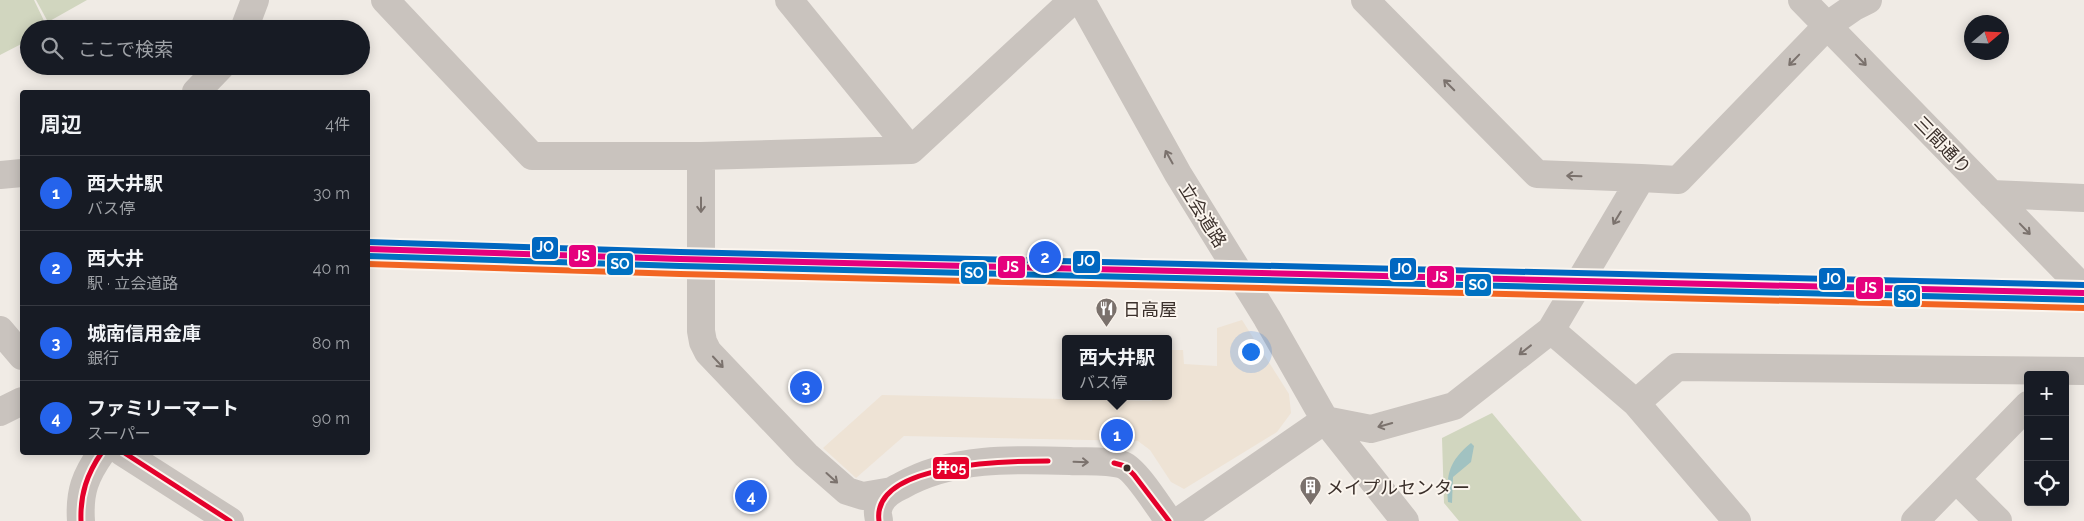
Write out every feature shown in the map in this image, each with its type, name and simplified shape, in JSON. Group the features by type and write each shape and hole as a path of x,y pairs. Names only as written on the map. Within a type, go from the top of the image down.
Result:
{"street":[{"path":"247,20 255,0"},
{"path":"385,0 532,156 701,156 911,150 1073,0"},
{"path":"790,0 911,150"},
{"name":"立会道路","path":"1081,0 1178,174 1268,318 1264,329 1284,365 1297,373 1325,420"},
{"path":"1365,0 1537,174 1678,180 1828,25 1868,0"},
{"name":"三間通り","path":"1802,0 2084,289"},
{"path":"198,90 212,75"},
{"path":"701,156 701,331 703,342 708,352 806,455 847,491 862,496 892,491 916,478 948,467 970,463 1048,461 1114,463 1125,466 1134,475 1169,521"},
{"path":"0,175 20,173"},
{"path":"1179,521 1325,420 1370,429 1454,406 1551,330 1641,178"},
{"path":"1991,194 2084,198"},
{"path":"0,330 20,354"},
{"path":"1551,330 1636,403 1737,521"},
{"path":"1636,403 1677,367 2024,371"},
{"path":"0,412 20,402"},
{"path":"1915,521 2024,409"},
{"path":"1325,420 1406,521"},
{"path":"81,521 81,494 88,472 100,455"},
{"path":"127,455 230,521"},
{"path":"1956,479 1998,521"},
{"path":"879,521 878,510 892,491"}],"green space":[{"path":"0,0 34,0 44,20 20,20 20,45 0,55"},
{"path":"36,0 87,0 52,20 47,20"},
{"path":"1492,413 1582,521 1459,521 1444,503 1442,438"}],"shaded area":[{"path":"1242,320 1289,394 1291,413 1277,432 1184,489 1171,482 1150,450 1138,441 904,436 856,478 823,448 882,395 1062,400 1172,400 1172,350 1183,350 1184,364 1217,366 1217,328"}],"water":[{"path":"1471,443 1474,446 1471,462 1453,477 1452,503 1448,502 1450,469 1458,456"}],"transit line":[{"name":"JO","path":"370,242 680,252 2084,285"},
{"name":"JS","path":"370,249 680,259 2084,293"},
{"name":"SO","path":"370,256 680,266 2084,300"},
{"path":"370,264 680,274 2084,308"},
{"name":"井05","path":"81,521 83,493 92,468 100,455"},
{"name":"井05","path":"128,455 230,521"},
{"name":"井05","path":"879,521 882,501 897,487 919,476 976,464 1048,461"},
{"name":"井05","path":"1114,463 1125,466 1134,475 1169,521"}],"place":[{"name":"西大井","path":"1045,257"},
{"name":"日高屋","path":"1107,328"},
{"name":"城南信用金庫","path":"806,387"},
{"name":"西大井駅","path":"1117,435"},
{"name":"ファミリーマート","path":"751,496"},
{"name":"メイプルセンター","path":"1310,506"}]}
